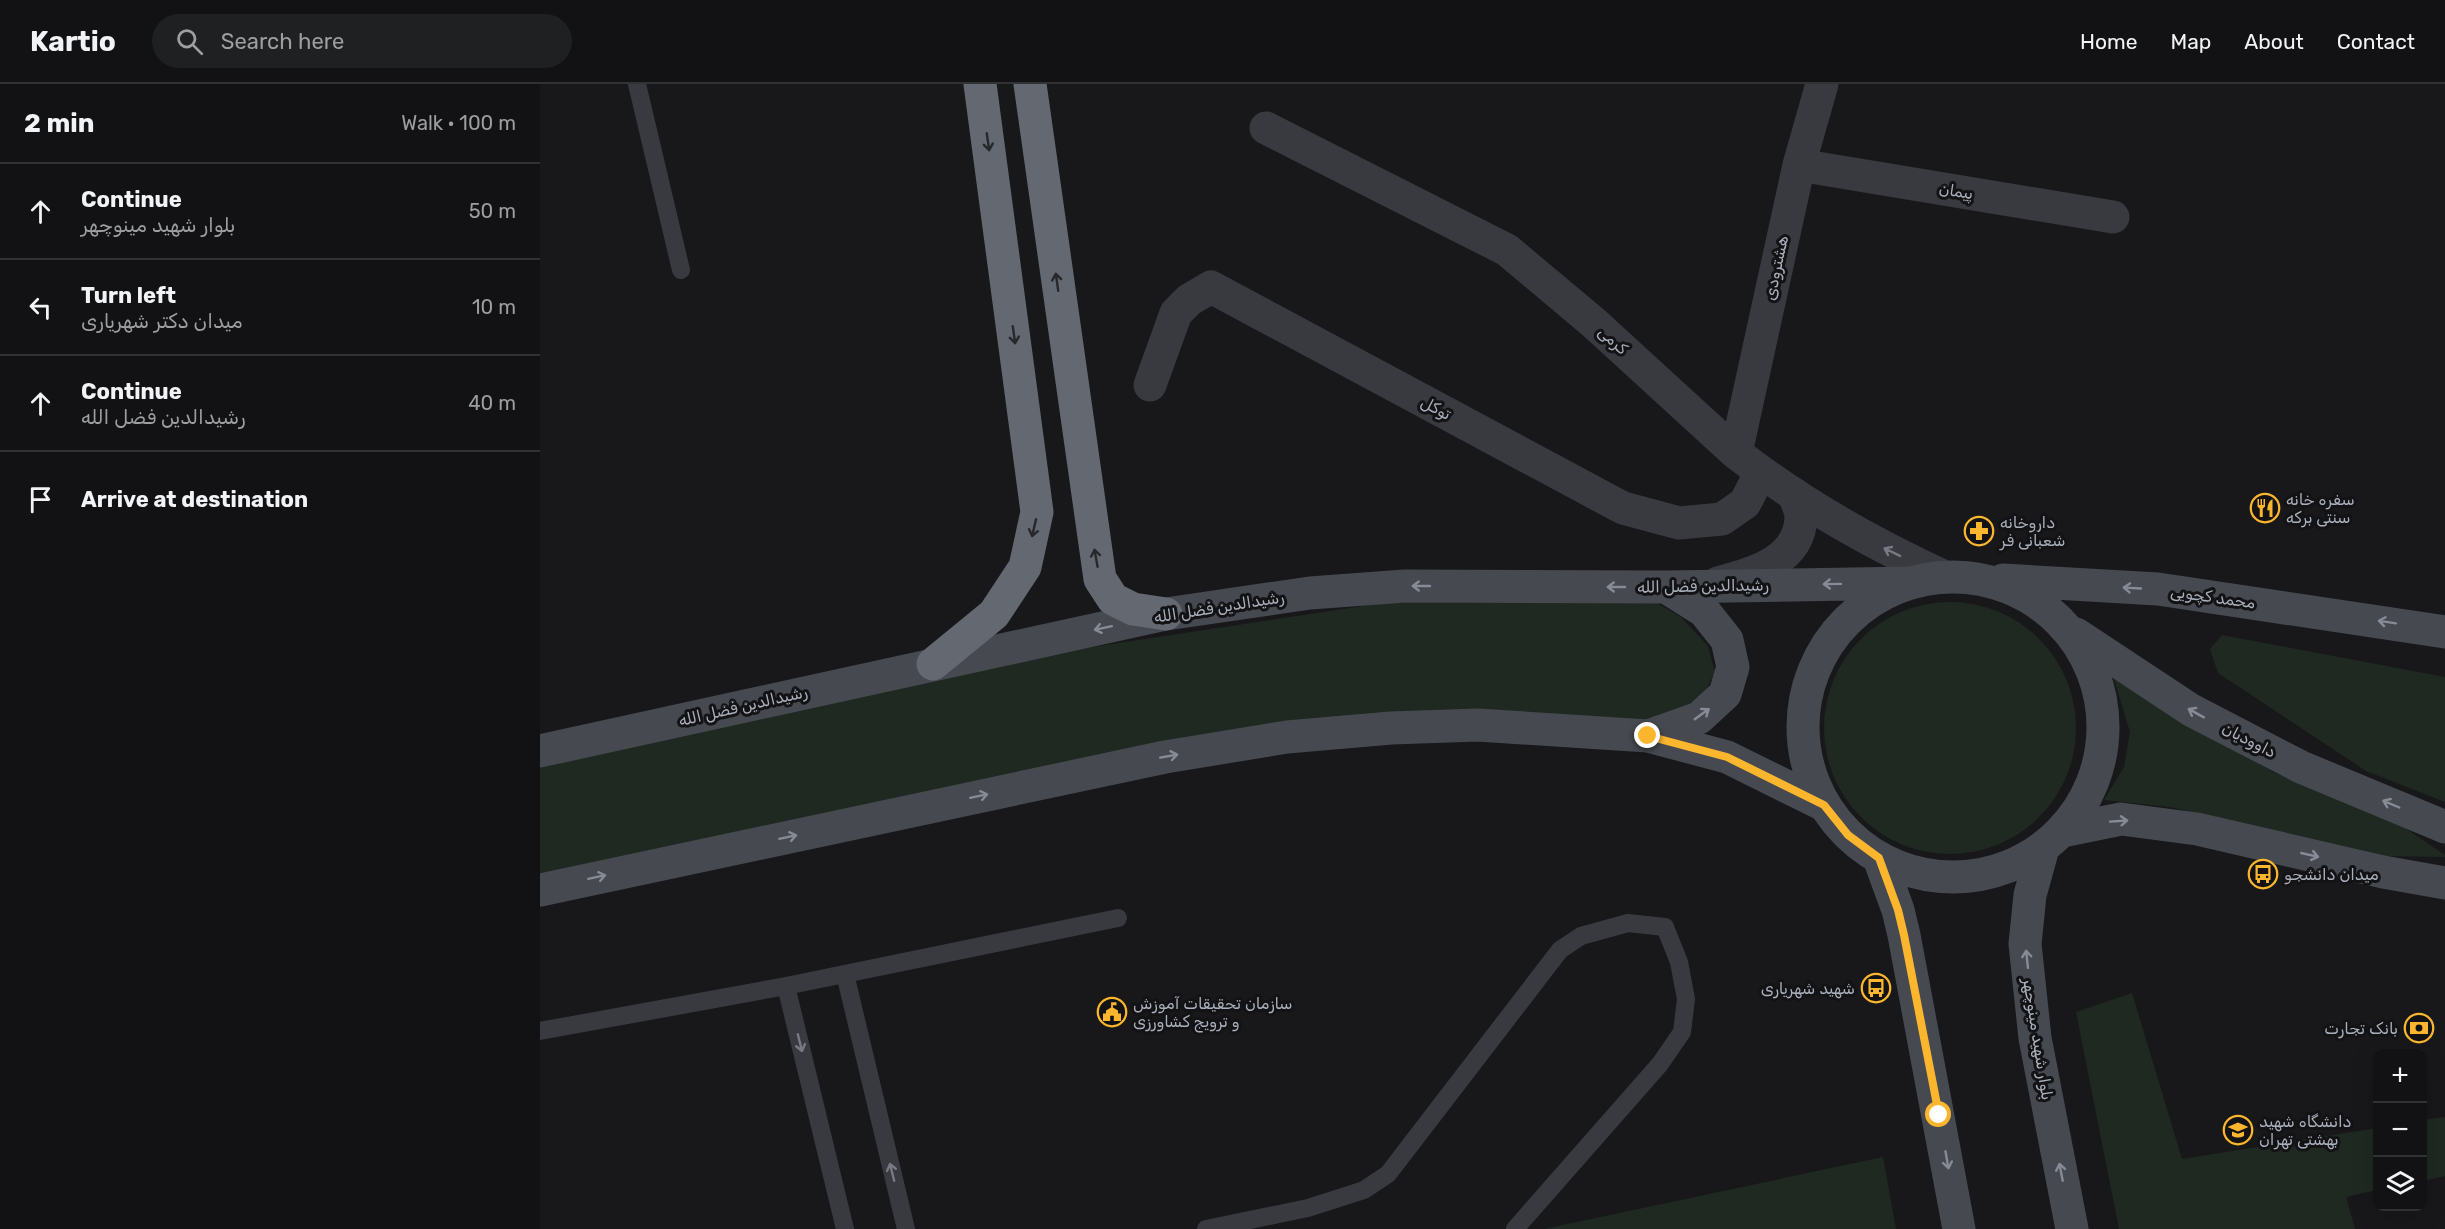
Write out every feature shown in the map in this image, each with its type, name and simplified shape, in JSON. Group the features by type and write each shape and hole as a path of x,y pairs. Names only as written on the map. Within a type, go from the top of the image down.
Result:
{"highway":[{"path":"933,664 994,614 1025,567 1037,512 980,84"},
{"path":"1030,84 1100,579 1113,599 1134,609 1166,614"}],"main road":[{"path":"2053,840 2088,795 2102,753 2103,708 2091,665 2067,628 2041,605 2011,588 1979,579 1945,577 1911,582 1870,602 1835,633 1812,672 1803,717 1806,762 1824,805 1848,835 1879,858 1919,873 1963,877 2005,868 2053,840 2121,819 2197,829 2383,872 2445,883"},
{"name":"محمد کچویی","path":"1979,579 2158,589 2445,632"},
{"name":"رشیدالدین فضل الله","path":"540,751 1166,614 1310,593 1405,586 1666,587 1911,582"},
{"path":"1648,736 1699,718 1725,694 1733,667 1727,640 1704,610 1666,587"},
{"name":"داوودیان","path":"2067,628 2191,710 2301,767 2445,827"},
{"path":"540,890 1165,757 1287,737 1391,728 1478,725 1648,736 1727,757 1824,805"},
{"name":"بلوار شهید مینوچهر","path":"2053,840 2030,895 2025,944 2035,1038 2072,1229"},
{"path":"1879,858 1898,910 1904,935 1959,1229"}],"street":[{"name":"هشترودی","path":"1748,462 1799,165 1822,84"},
{"name":"کرمی","path":"1266,128 1507,250 1594,323 1748,462 1794,494 1890,552 1945,577"},
{"name":"پیمان","path":"1799,165 2113,217"},
{"name":"توکل","path":"1150,385 1176,314 1189,300 1211,287 1623,508 1679,523 1722,519 1745,503 1748,462"},
{"path":"1708,586 1751,574 1778,561 1797,540 1801,515 1794,494"}],"lane":[{"path":"637,84 681,270"},
{"path":"540,1031 786,986 1118,918"},
{"path":"1206,1229 1308,1208 1364,1190 1388,1174 1560,950 1581,936 1628,923 1665,927 1679,962 1686,999 1682,1032 1660,1064 1515,1229"},
{"path":"845,974 906,1229"},
{"path":"786,986 845,1229"}],"shaded area":[{"path":"1655,602 1681,617 1708,646 1715,672 1700,702 1646,722 1500,713 540,878 540,763 1033,656 1383,603"},
{"path":"1938,602 1962,602 1987,607 2010,617 2030,630 2048,648 2061,668 2071,691 2076,728 2074,753 2067,776 2048,808 2030,826 2010,839 1987,849 1962,854 1938,854 1913,849 1890,839 1870,826 1852,808 1839,788 1829,765 1824,740 1824,716 1829,691 1839,668 1852,648 1870,630 1890,617 1913,607"},
{"path":"2222,635 2445,677 2445,802 2366,771 2218,673 2210,649"},
{"path":"2113,676 2273,772 2405,828 2445,857 2381,856 2170,807 2104,800 2124,767 2130,732"},
{"path":"2132,993 2182,1159 2373,1129 2373,1191 2346,1197 2355,1229 2119,1229 2076,1012"},
{"path":"2445,1117 2445,1176 2427,1180 2427,1157 2427,1119"},
{"path":"1883,1157 1896,1229 1544,1229"}],"place":[{"name":"سفره خانه سنتی برکه","path":"2265,508"},
{"name":"داروخانه شعبانی فر","path":"1979,531"},
{"name":"میدان دانشجو","path":"2263,874"},
{"name":"شهید شهریاری","path":"1876,988"},
{"name":"سازمان تحقیقات آموزش و ترویج کشاورزی","path":"1112,1012"},
{"name":"بانک تجارت","path":"2419,1028"},
{"name":"دانشگاه شهید بهشتی تهران","path":"2238,1130"}],"route":[{"path":"1648,736 1727,757 1824,805 1848,835 1879,858 1898,910 1904,935 1939,1115"}]}
